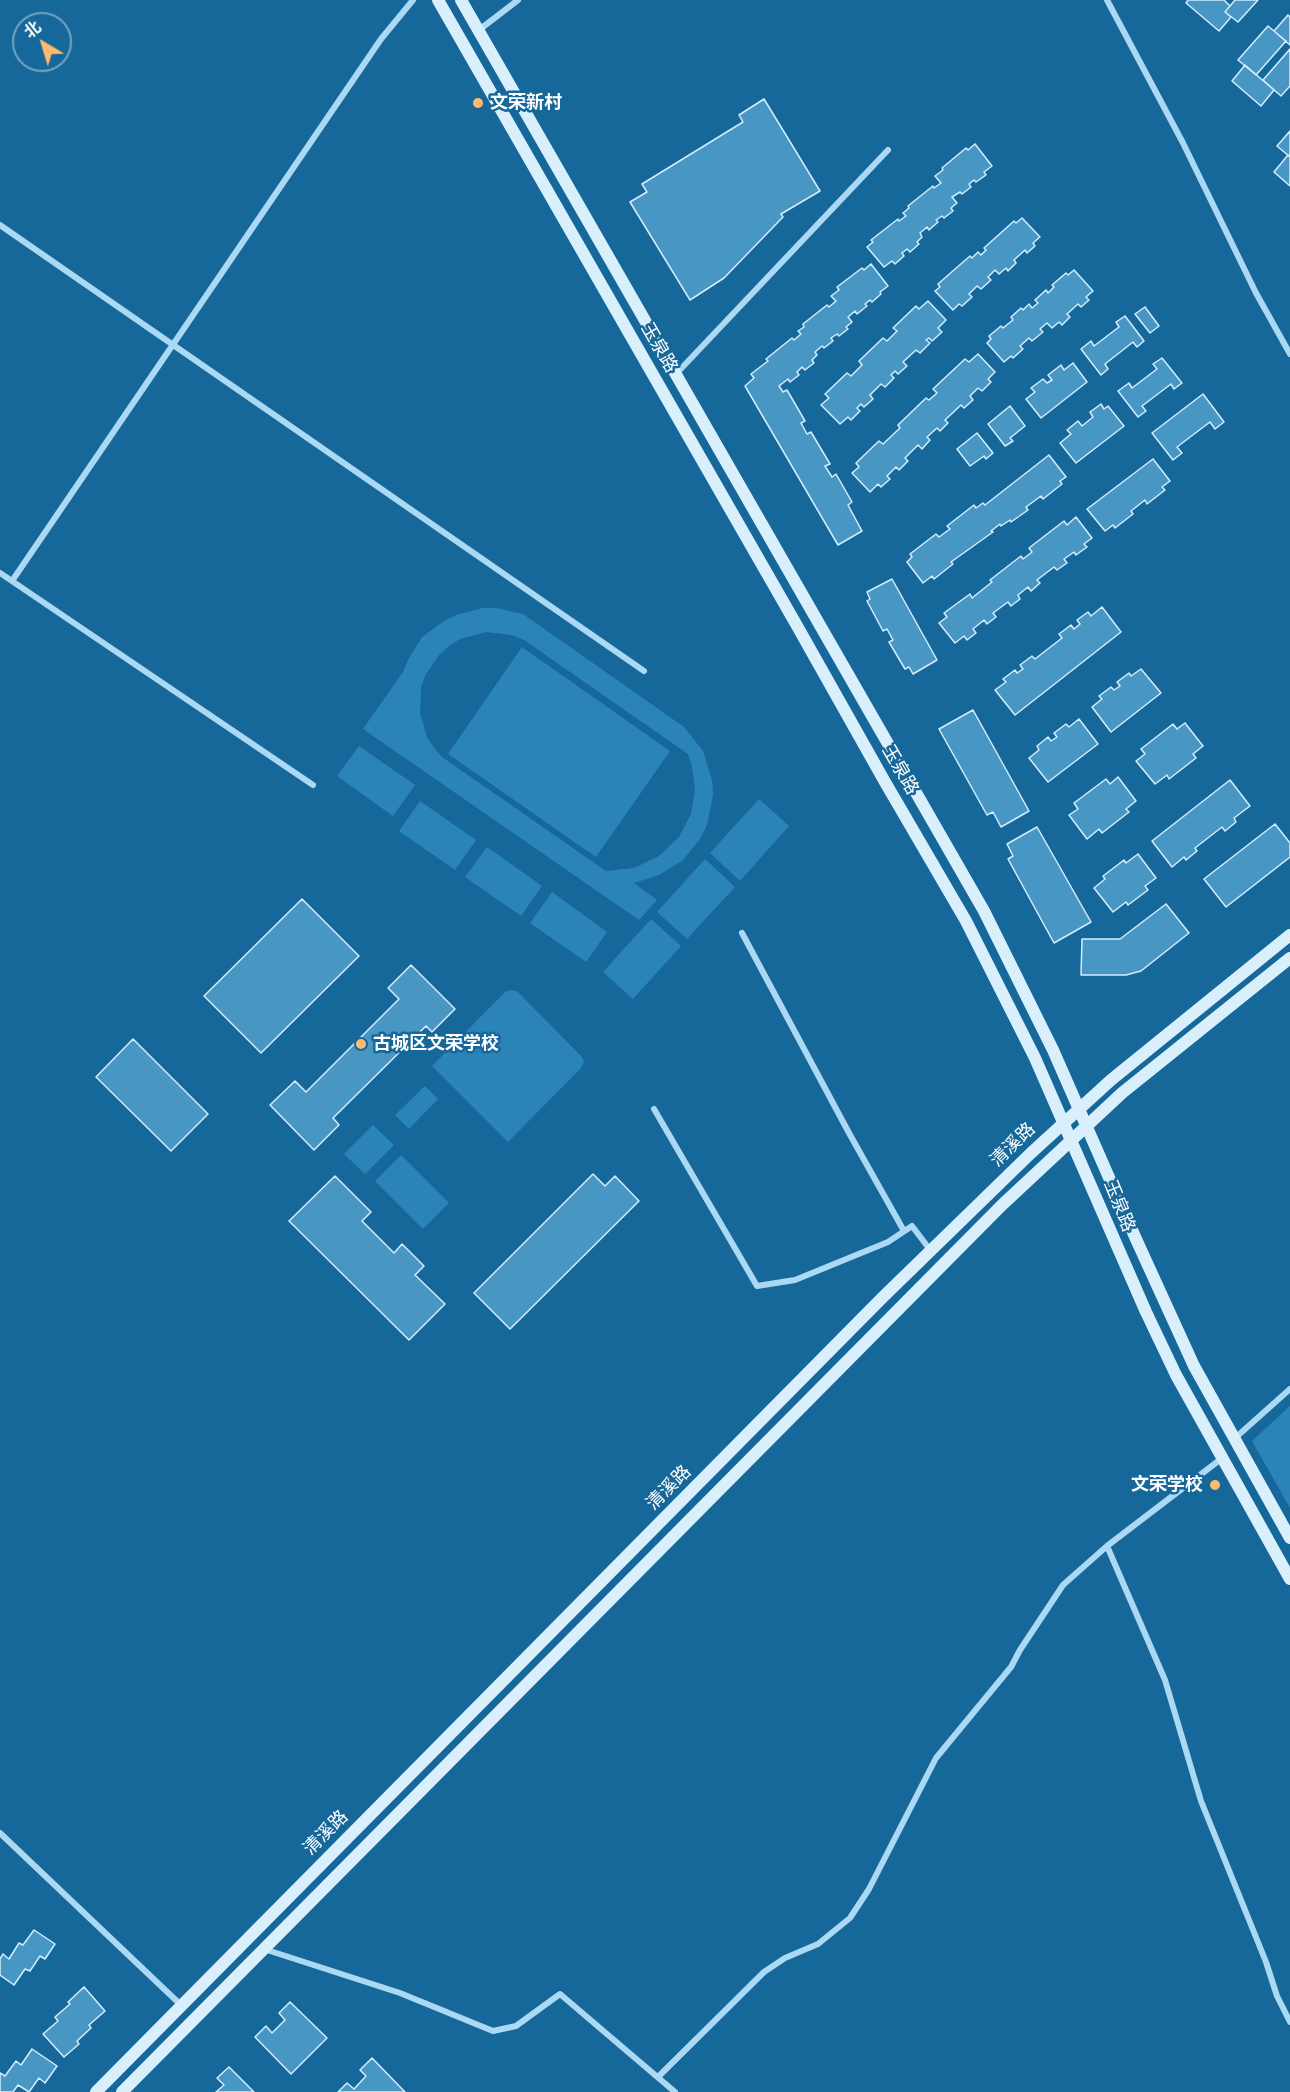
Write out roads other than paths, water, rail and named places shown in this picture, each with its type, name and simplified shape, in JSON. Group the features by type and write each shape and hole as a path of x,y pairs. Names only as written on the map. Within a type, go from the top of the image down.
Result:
{"main road":[{"name":"玉泉路","path":"438,0 966,921 1002,989 1064,1122 1176,1375 1290,1579"},
{"name":"玉泉路","path":"461,0 902,772 984,911 1020,980 1080,1107 1164,1303 1194,1365 1290,1538"},
{"name":"清溪路","path":"96,2092 931,1251 1064,1122 1142,1054 1290,935"},
{"name":"清溪路","path":"122,2092 994,1213 1087,1124 1290,958"}],"street":[{"path":"12,581 381,39 413,0"},
{"path":"479,30 518,0"},
{"path":"1107,0 1138,55 1256,293 1290,354"},
{"path":"676,374 888,150"},
{"path":"0,225 644,671"},
{"path":"0,573 313,785"},
{"path":"742,933 904,1231"},
{"path":"654,1109 757,1286 795,1280 888,1242 912,1226 931,1251"},
{"path":"1234,1440 1290,1389"},
{"path":"658,2077 764,1972 785,1958 818,1944 850,1918 869,1889 936,1758 1011,1667 1063,1585 1107,1546 1221,1459"},
{"path":"1107,1546 1165,1680 1201,1801 1266,1962 1277,1996 1290,2022"},
{"path":"0,1833 182,2006"},
{"path":"263,1949 400,1993 493,2031 516,2026 560,1994 675,2092"}],"place":[{"name":"文荣新村","path":"478,103"},
{"name":"古城区文荣学校","path":"361,1044"},
{"name":"文荣学校","path":"1215,1485"}]}
